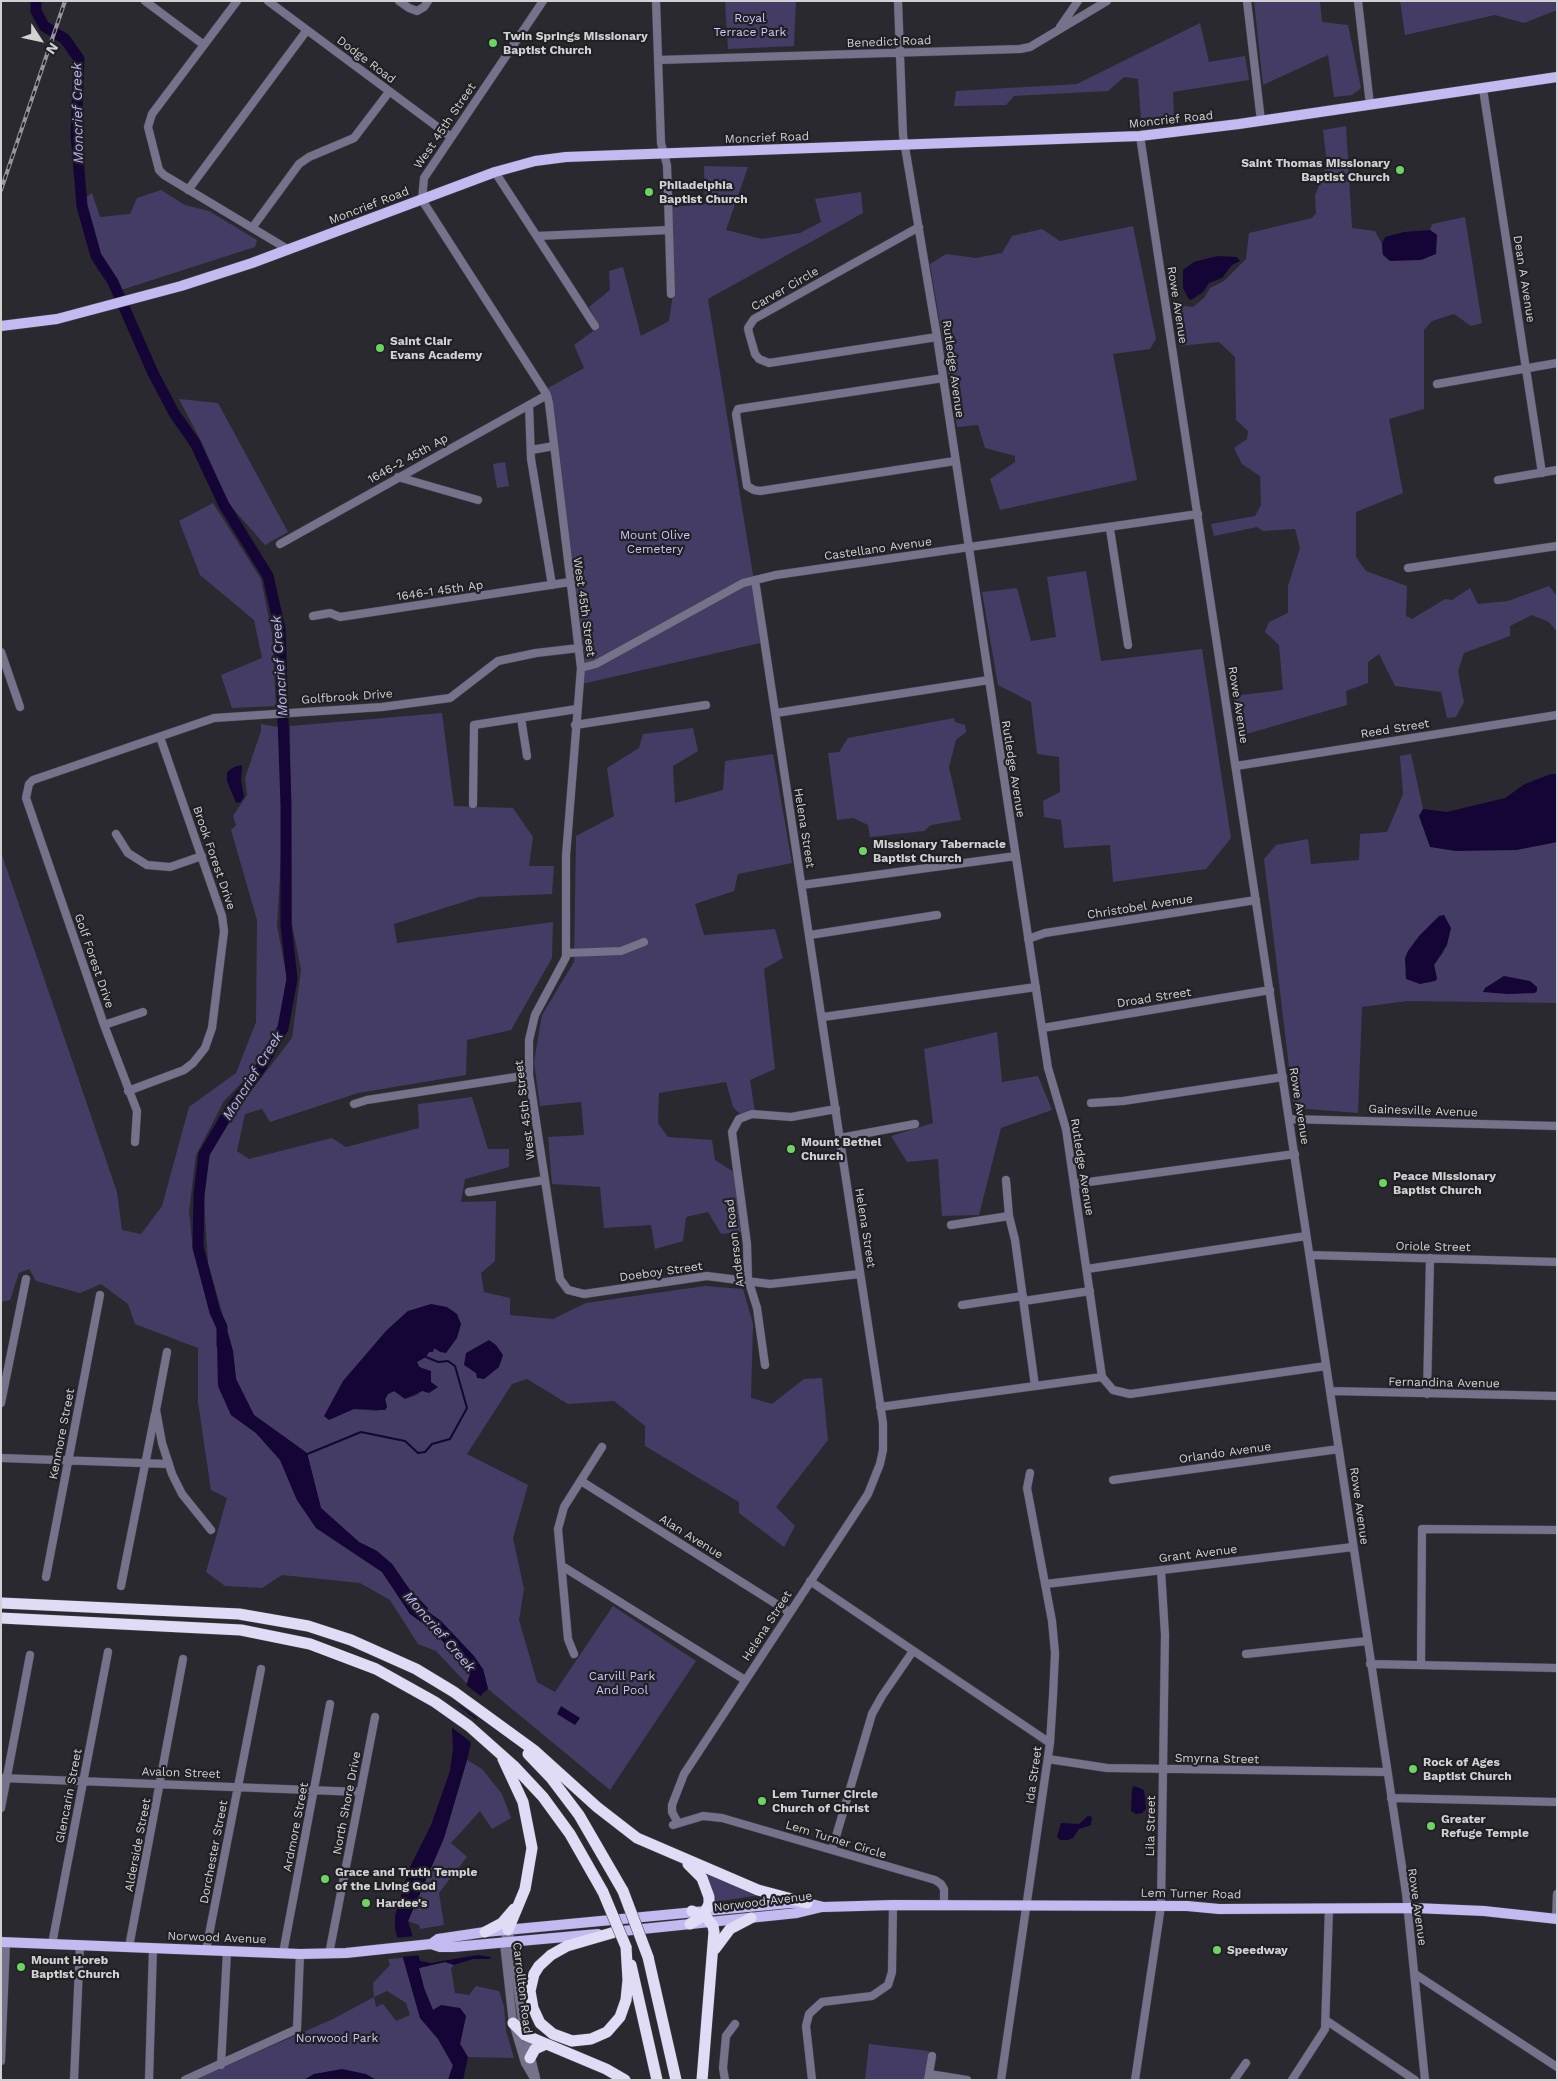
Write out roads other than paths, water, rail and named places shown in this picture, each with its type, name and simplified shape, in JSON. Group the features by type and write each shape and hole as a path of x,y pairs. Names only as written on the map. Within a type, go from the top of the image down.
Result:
{"highway":[{"path":"1,1603 215,1612 261,1616 308,1626 351,1640 395,1658 438,1682 535,1751 628,1832 647,1843 769,1894 807,1903"},
{"path":"1,1618 194,1626 264,1634 310,1644 354,1659 398,1680 435,1702 483,1738 528,1780 557,1816 583,1854 603,1892 626,1947 628,1960 638,1988 658,2080"},
{"path":"486,1716 535,1761 566,1796 593,1835 624,1891 648,1957 676,2080"},
{"path":"498,1751 524,1802 529,1823 531,1858 522,1900 508,1930"},
{"path":"679,1857 698,1872 706,1883 709,1897 703,1914 690,1924"},
{"path":"485,1932 502,1923 522,1900"},
{"path":"702,2080 714,1932 703,1914"},
{"path":"712,1955 718,1943 729,1930 751,1918"},
{"path":"615,1932 564,1947 551,1954 539,1966 534,1974 530,1991 533,2008 540,2023 553,2034 572,2041 591,2039 607,2032 620,2017 626,2000 628,1960"},
{"path":"513,2023 525,2035 606,2069 625,2080"},
{"path":"530,2058 535,2049 546,2044"}],"main road":[{"name":"Moncrief Road","path":"1,326 57,318 135,299 289,250 495,172 536,161 566,157 1140,136 1261,121 1557,77"},
{"name":"Norwood Avenue","path":"431,1944 438,1940 485,1932 703,1914 807,1903 824,1907"},
{"name":"Lem Turner Road","path":"824,1907 892,1905 1161,1906 1219,1909 1408,1908 1484,1911 1556,1919"},
{"name":"Norwood Avenue","path":"703,1914 751,1918 808,1912 824,1907"},
{"name":"Norwood Avenue","path":"4,1942 329,1954 431,1944 446,1947 508,1943 690,1924"}],"street":[{"path":"145,1 204,45"},
{"path":"237,1 149,121 148,126 159,170 164,175 289,250"},
{"name":"Dodge Road","path":"268,1 451,137"},
{"path":"399,1 417,11 424,7 428,1"},
{"name":"West 45th Street","path":"543,1 424,178 422,200 547,395 581,668 566,856 566,953 564,964 535,1015 529,1040 529,1075 560,1278 568,1290 584,1294"},
{"path":"656,1 661,143 667,165 671,294"},
{"name":"Rutledge Avenue","path":"898,1 906,146 937,337 1048,1068 1066,1130 1102,1377"},
{"path":"1059,29 1078,1"},
{"name":"Benedict Road","path":"658,60 1020,49 1030,46 1107,1"},
{"path":"1247,1 1261,121"},
{"path":"1358,1 1370,105"},
{"path":"188,190 307,30"},
{"name":"Dean A Avenue","path":"1483,89 1542,473"},
{"path":"252,228 299,164 309,156 354,138 389,92"},
{"name":"Rowe Avenue","path":"1140,136 1408,1908 1425,2080"},
{"path":"495,172 595,326"},
{"name":"Carver Circle","path":"919,227 754,319 748,328 755,354 758,359 768,363 937,337"},
{"path":"537,236 668,230"},
{"path":"1437,384 1557,363"},
{"path":"943,378 738,409 736,414 747,486 760,491 955,462"},
{"name":"1646-2 45th Ap","path":"280,544 547,395"},
{"path":"529,405 531,450 552,585"},
{"path":"531,450 554,446"},
{"path":"1498,480 1557,470"},
{"path":"398,477 478,500"},
{"name":"Castellano Avenue","path":"581,668 596,664 742,583 968,547 1198,514"},
{"path":"1110,528 1128,644"},
{"path":"1408,568 1557,546"},
{"name":"Helena Street","path":"675,1824 672,1805 684,1774 874,1482 883,1450 880,1407 823,1017 755,580"},
{"name":"1646-1 45th Ap","path":"313,616 330,613 340,617 570,582"},
{"name":"Golfbrook Drive","path":"26,789 33,780 214,718 382,707 450,698 498,661 536,653 579,648"},
{"path":"1,652 20,707"},
{"path":"776,713 988,680"},
{"path":"575,725 706,705"},
{"path":"473,804 474,725 577,709"},
{"name":"Reed Street","path":"1236,766 1557,715"},
{"path":"521,718 526,756"},
{"name":"Brook Forest Drive","path":"128,1091 184,1070 200,1055 210,1038 224,931 222,916 160,737"},
{"name":"Golf Forest Drive","path":"26,789 26,798 104,1025 137,1111 135,1142"},
{"path":"116,834 128,854 147,865 170,868 202,856"},
{"path":"802,885 1016,856"},
{"name":"Christobel Avenue","path":"1028,939 1045,933 1256,900"},
{"path":"810,935 937,914"},
{"path":"566,953 621,951 644,942"},
{"path":"823,1017 1036,987"},
{"name":"Droad Street","path":"1042,1028 1270,990"},
{"path":"104,1025 143,1012"},
{"path":"354,1104 367,1100 529,1075"},
{"path":"1092,1103 1123,1101 1283,1077"},
{"name":"Anderson Road","path":"765,1365 757,1308 748,1279 747,1244 732,1132 739,1119 752,1114 791,1117 836,1109"},
{"name":"Gainesville Avenue","path":"1289,1119 1557,1126"},
{"path":"840,1138 915,1124"},
{"path":"1074,1184 1295,1154"},
{"path":"469,1192 545,1180"},
{"path":"1006,1180 1009,1216 1015,1240 1035,1386"},
{"path":"950,1225 1009,1216"},
{"path":"1087,1269 1306,1236"},
{"name":"Oriole Street","path":"1310,1255 1557,1262"},
{"path":"1427,1394 1430,1258"},
{"name":"Doeboy Street","path":"584,1294 707,1276 728,1280 748,1279 770,1284 860,1274"},
{"path":"1,1403 26,1279"},
{"path":"962,1305 1090,1291"},
{"name":"Kenmore Street","path":"46,1577 100,1295"},
{"path":"121,1586 167,1352"},
{"path":"880,1407 1102,1377 1113,1390 1130,1394 1326,1366"},
{"name":"Fernandina Avenue","path":"1330,1391 1557,1396"},
{"path":"156,1410 169,1464 187,1503 211,1530"},
{"path":"574,1654 568,1639 558,1529 564,1507 602,1447"},
{"name":"Orlando Avenue","path":"1114,1480 1339,1449"},
{"path":"1,1458 169,1464"},
{"name":"Ida Street","path":"1001,2080 1048,1759 1055,1653 1046,1584 1028,1488 1030,1473"},
{"name":"Alan Avenue","path":"581,1481 789,1612"},
{"path":"1421,1663 1422,1529 1557,1530"},
{"name":"Grant Avenue","path":"1046,1584 1353,1547"},
{"path":"562,1566 745,1680"},
{"name":"Lila Street","path":"1135,2080 1161,1906 1165,1635 1160,1570"},
{"path":"810,1580 1050,1743"},
{"path":"1246,1654 1367,1641"},
{"path":"832,1850 872,1714 913,1651"},
{"name":"Glencarin Street","path":"52,1944 108,1652"},
{"path":"1,1808 4,1778 30,1656"},
{"name":"Alderside Street","path":"129,1947 161,1784 183,1658"},
{"path":"1370,1664 1421,1663 1557,1668"},
{"name":"Dorchester Street","path":"206,1950 261,1669"},
{"name":"Ardmore Street","path":"283,1953 330,1704"},
{"name":"North Shore Drive","path":"329,1954 375,1716"},
{"name":"Smyrna Street","path":"1048,1759 1107,1768 1387,1772"},
{"name":"Avalon Street","path":"4,1778 360,1792"},
{"path":"1391,1798 1557,1802"},
{"name":"Lem Turner Circle","path":"675,1824 704,1816 722,1818 939,1882 944,1889 944,1906"},
{"path":"1556,1919 1557,1894"},
{"path":"812,2080 806,2026 809,2014 822,2002 872,1996 888,1985 892,1972 892,1905"},
{"path":"1292,2080 1322,2035 1326,2021 1328,1908"},
{"name":"Carrollton Road","path":"508,1930 513,2023 525,2062 536,2080"},
{"path":"1,2061 4,1942"},
{"name":"Carrollton Road","path":"508,1943 525,2035 536,2080"},
{"path":"74,2080 80,1945"},
{"path":"148,2080 153,1948"},
{"path":"221,2065 227,1951"},
{"path":"185,2080 297,2030 300,1954"},
{"path":"1415,1974 1557,2067"},
{"path":"1326,2021 1415,2080"},
{"path":"725,2080 723,2068 726,2036 735,2024"},
{"path":"932,2056 929,2077 967,2080"},
{"path":"1234,2080 1246,2063"}],"water":[{"path":"1430,230 1437,235 1436,254 1421,260 1390,261 1383,255 1382,244 1385,237 1404,232"},
{"path":"1217,256 1237,257 1240,261 1232,265 1222,278 1209,283 1203,292 1191,300 1183,288 1183,270 1194,262"},
{"path":"242,765 241,781 244,797 240,802 236,803 227,781 227,772 234,767"},
{"path":"1551,774 1557,774 1557,842 1516,850 1456,851 1430,847 1419,816 1423,809 1447,812 1505,798 1525,784"},
{"path":"1444,915 1451,928 1447,945 1434,965 1437,979 1420,984 1406,979 1405,958 1408,951 1419,936 1439,916"},
{"path":"1504,976 1530,981 1537,987 1537,991 1535,993 1508,994 1483,992 1485,988"},
{"path":"431,1304 447,1307 457,1314 461,1324 457,1338 446,1353 434,1348 433,1352 429,1352 426,1357 417,1362 419,1367 431,1371 431,1382 438,1387 429,1393 422,1391 405,1399 394,1391 388,1394 385,1399 387,1407 385,1410 354,1409 329,1420 324,1416 343,1381 386,1331 408,1311"},
{"path":"227,1330 233,1351 236,1379 254,1415 307,1453 321,1508 359,1542 377,1551 392,1564 410,1590 428,1608 427,1611 441,1621 474,1656 483,1669 488,1689 482,1694 467,1760 444,1838 408,1921 420,1961 431,1963 478,1955 491,1957 490,1959 473,1959 454,1965 445,1962 419,1968 424,1988 433,2010 441,2005 460,2008 466,2016 460,2044 468,2057 463,2080 448,2080 453,2065 438,2039 420,2018 395,1929 395,1916 409,1869 431,1825 450,1771 453,1749 452,1729 470,1674 434,1631 410,1614 382,1572 316,1528 297,1500 280,1460 256,1433 231,1415 218,1386 217,1331"},
{"path":"489,1340 496,1345 503,1355 499,1367 484,1379 477,1378 476,1373 464,1365 466,1353"},
{"path":"561,1706 580,1718 575,1725 557,1714"},
{"path":"1134,1786 1144,1790 1146,1809 1142,1813 1136,1814 1131,1811 1132,1789"},
{"path":"1088,1816 1092,1817 1091,1825 1079,1829 1073,1838 1060,1840 1057,1837 1061,1823 1079,1824"},
{"path":"342,2069 366,2074 376,2080 304,2080 314,2074"}],"waterway":[{"name":"Moncrief Creek","path":"36,1 36,11 44,26 65,39 79,59 76,134 82,206 96,256 113,282 153,373 174,413 195,443 224,505 268,576 280,629 286,805 286,925 292,979 283,1028 261,1067 230,1110 204,1154 199,1194 198,1247 215,1312 222,1327 222,1345"},
{"path":"305,1455 361,1432 405,1441 418,1453 425,1452 432,1444 450,1439 467,1408 455,1366 448,1361 438,1362 426,1357"}],"railway":[{"path":"1,190 65,1"}],"place":[{"name":"Twin Springs Missionary Baptist Church","path":"493,43"},
{"name":"Saint Thomas Missionary Baptist Church","path":"1400,170"},
{"name":"Philadelphia Baptist Church","path":"649,192"},
{"name":"Saint Clair Evans Academy","path":"380,348"},
{"name":"Missionary Tabernacle Baptist Church","path":"863,851"},
{"name":"Mount Bethel Church","path":"791,1149"},
{"name":"Peace Missionary Baptist Church","path":"1383,1183"},
{"name":"Rock of Ages Baptist Church","path":"1413,1769"},
{"name":"Lem Turner Circle Church of Christ","path":"762,1801"},
{"name":"Greater Refuge Temple","path":"1431,1826"},
{"name":"Grace and Truth Temple of the Living God","path":"325,1879"},
{"name":"Hardee's","path":"366,1903"},
{"name":"Speedway","path":"1217,1950"},
{"name":"Mount Horeb Baptist Church","path":"21,1967"}],"park label":[{"name":"Royal Terrace Park","path":"750,25"},
{"name":"Mount Olive Cemetery","path":"655,542"},
{"name":"Carvill Park And Pool","path":"622,1683"},
{"name":"Norwood Park","path":"337,2038"}]}
